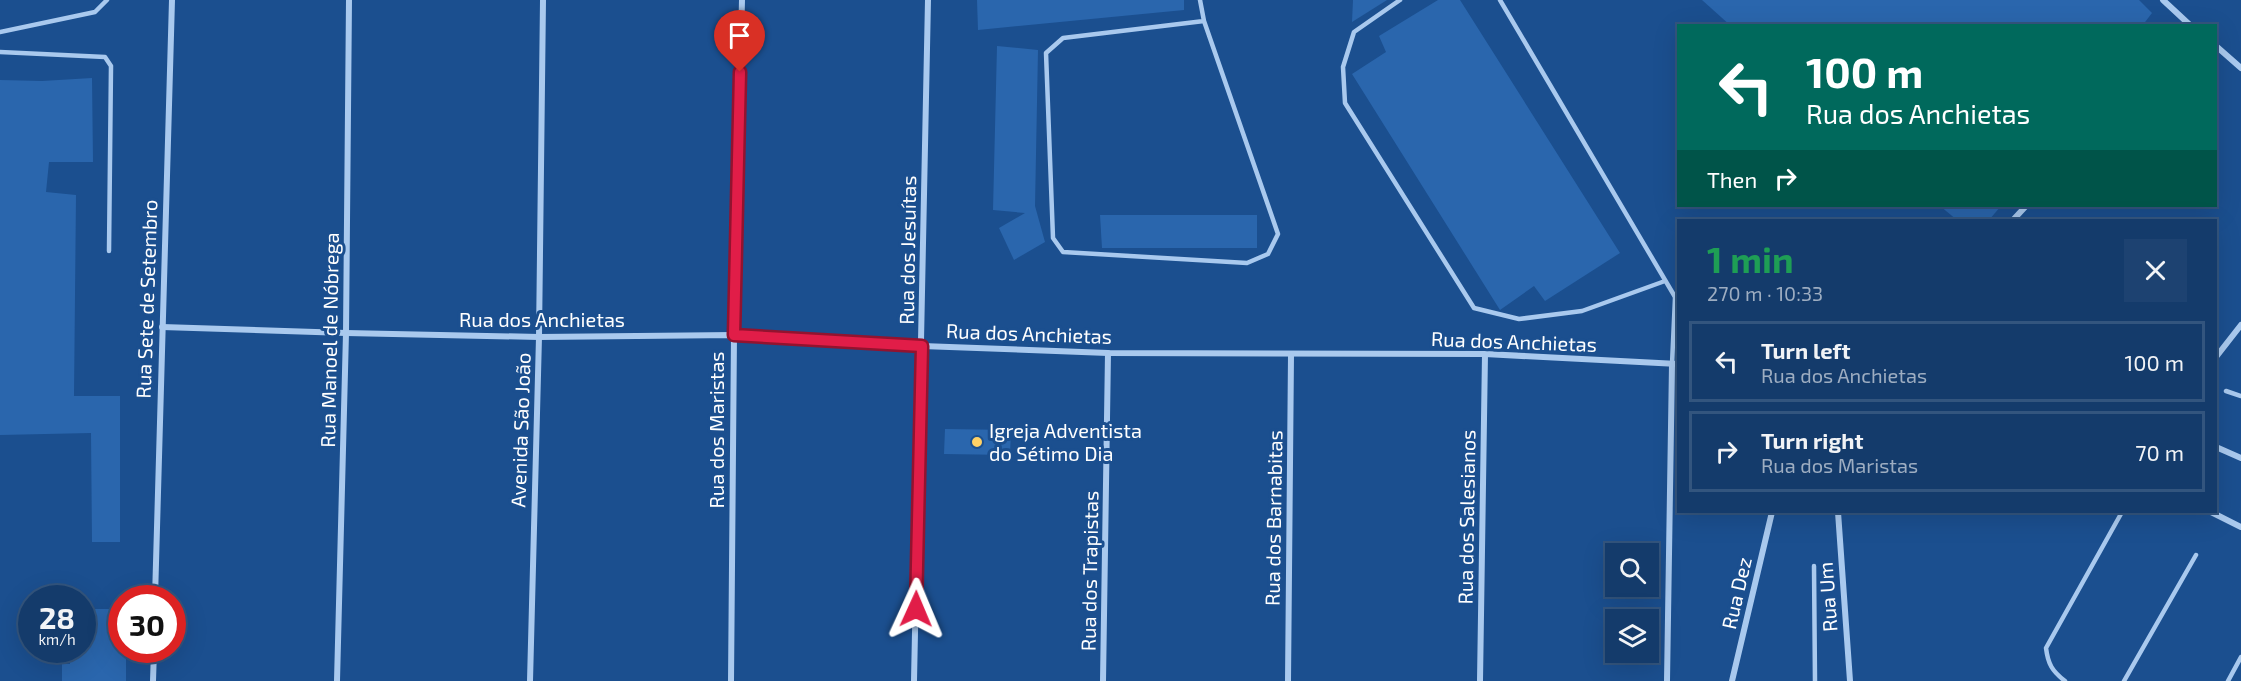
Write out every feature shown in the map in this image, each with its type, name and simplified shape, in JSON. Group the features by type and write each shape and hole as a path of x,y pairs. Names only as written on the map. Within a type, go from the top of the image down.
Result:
{"street":[{"name":"Rua Sete de Setembro","path":"155,585 171,0"},
{"name":"Rua Manoel de Nóbrega","path":"337,681 346,333 349,0"},
{"name":"Avenida São João","path":"530,681 539,336 543,0"},
{"name":"Rua dos Maristas","path":"731,681 734,335 742,0"},
{"name":"Rua dos Jesuítas","path":"914,681 928,0"},
{"path":"2163,0 2186,24"},
{"path":"2217,47 2241,68"},
{"path":"2014,219 2025,207"},
{"path":"2217,356 2241,325"},
{"name":"Rua dos Anchietas","path":"162,327 539,336 734,335 922,346 1108,353 1485,354 1676,364"},
{"name":"Rua dos Trapistas","path":"1103,681 1108,353"},
{"name":"Rua dos Salesianos","path":"1480,681 1485,354"},
{"name":"Rua dos Barnabitas","path":"1287,681 1291,355"},
{"path":"1667,681 1676,364"},
{"path":"2217,447 2241,458"},
{"name":"Rua Dez","path":"1732,681 1772,513"},
{"name":"Rua Um","path":"1838,513 1850,681"},
{"path":"2213,513 2241,527"},
{"path":"153,681 154,663"}],"lane":[{"path":"0,32 95,12 107,0"},
{"path":"1200,0 1204,21 1278,234 1268,254 1247,263 1063,252 1053,238 1046,53 1063,38 1204,21"},
{"path":"1400,0 1354,32 1343,67 1345,103 1474,308 1519,319 1582,311 1665,281"},
{"path":"1500,0 1677,300 1676,364"},
{"path":"0,52 105,57 111,66 109,251"},
{"path":"2226,391 2241,396"},
{"path":"2065,681 2053,672 2048,662 2046,648 2121,513"},
{"path":"2124,681 2196,555"},
{"path":"1814,566 1815,681"},
{"path":"2228,681 2241,657"}],"building":[{"path":"977,0 1184,0 1184,10 978,30"},
{"path":"1353,0 1387,0 1352,22"},
{"path":"1438,0 1460,0 1620,253 1545,301 1534,286 1500,310 1352,74 1386,52 1379,36"},
{"path":"1702,0 2139,0 2152,13 2144,24 1729,24"},
{"path":"997,46 1038,50 1035,206 1045,242 1014,260 999,228 1025,213 993,210"},
{"path":"92,78 93,162 49,162 46,192 76,195 74,396 120,396 120,542 92,542 91,433 0,435 0,80 42,81"},
{"path":"1941,207 2000,207 1990,219 1956,219"},
{"path":"1100,215 1257,215 1257,248 1102,248"},
{"name":"Igreja Adventista do Sétimo Dia","path":"945,429 1011,430 1010,455 944,454"},
{"path":"96,609 108,609 108,663 126,663 126,681 62,681 62,664 96,663"}],"place":[{"name":"Igreja Adventista do Sétimo Dia","path":"977,442"}],"route":[{"path":"740,72 734,335 922,346 916,609"}]}
